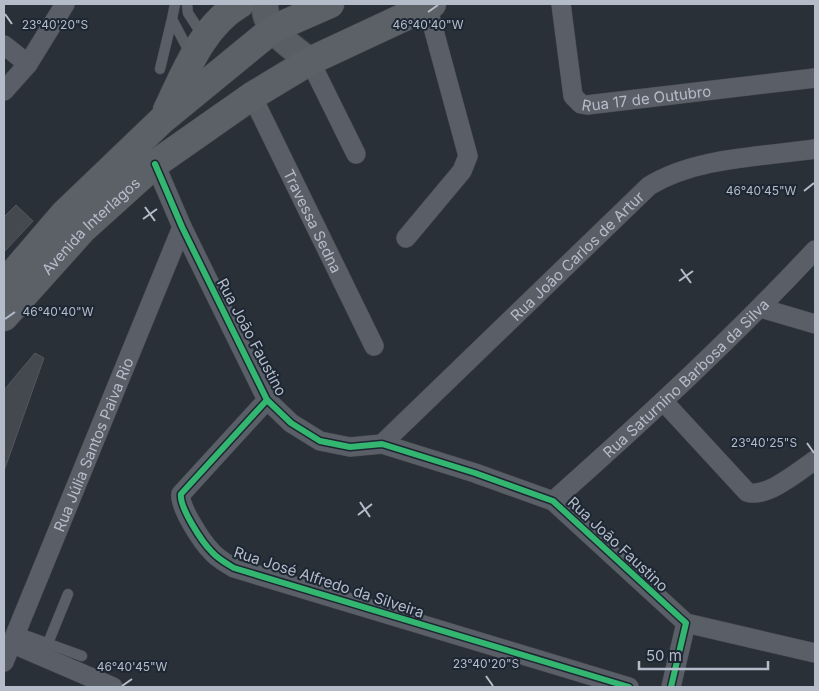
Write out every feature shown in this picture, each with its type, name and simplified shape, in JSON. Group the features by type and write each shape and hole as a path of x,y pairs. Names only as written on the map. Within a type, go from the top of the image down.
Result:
{"main road":[{"path":"162,120 199,48 223,16 240,4"},
{"name":"Avenida Interlagos","path":"4,284 64,214 269,16 330,4"},
{"name":"Avenida Interlagos","path":"4,317 83,229 154,164 252,96 310,61 430,4"}],"street":[{"path":"4,91 28,64 65,4"},
{"path":"406,238 462,171 468,156 430,4"},
{"name":"Rua 17 de Outubro","path":"561,4 573,96 581,104 587,105 815,78"},
{"path":"269,16 310,61 356,154"},
{"path":"5,50 28,64"},
{"name":"Travessa Sedna","path":"252,96 374,346"},
{"name":"Rua João Carlos de Artur","path":"382,444 649,186 681,170 700,165 815,149"},
{"name":"Rua João Faustino","path":"154,164 182,227 267,400 291,423 320,441 350,447 382,444 475,473 553,501 686,624"},
{"name":"Rua Júlia Santos Paiva Rio","path":"4,662 182,227"},
{"name":"Rua Saturnino Barbosa da Silva","path":"553,501 664,402 761,308 815,250"},
{"path":"761,308 815,324"},
{"name":"Rua José Alfredo da Silveira","path":"267,400 181,494 182,505 196,529 211,551 222,561 234,568 629,687"},
{"path":"664,402 747,492 754,494 766,491 815,460"},
{"path":"671,687 686,624 815,653"},
{"path":"14,638 113,687"}],"lane":[{"path":"160,69 175,4"},
{"path":"187,4 199,48"},
{"path":"172,19 199,48"},
{"path":"48,643 68,594"},
{"path":"14,638 48,643 82,656"}],"building":[{"path":"16,205 33,221 4,252 4,217"},
{"path":"35,353 44,358 4,471 4,390"}],"cycle path":[{"path":"155,164 182,227 267,400 291,423 320,441 350,447 382,444 475,473 553,501 686,623 671,687"},
{"path":"267,400 181,494 181,500 192,524 203,541 222,561 234,568 629,687"}]}
